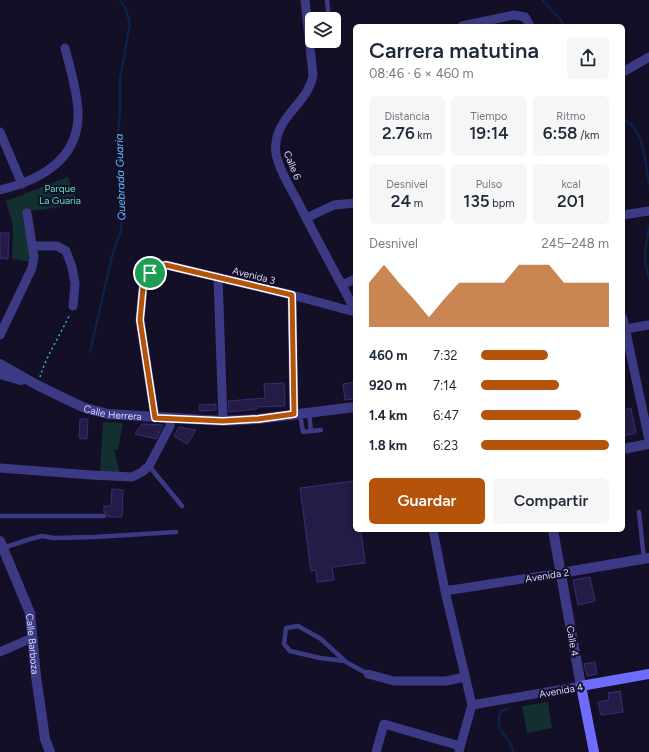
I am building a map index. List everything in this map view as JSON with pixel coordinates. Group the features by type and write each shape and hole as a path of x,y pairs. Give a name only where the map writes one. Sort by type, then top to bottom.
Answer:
{"main road":[{"name":"Avenida 4","path":"581,686 649,674"},
{"name":"Calle 4","path":"581,686 594,752"}],"street":[{"name":"Calle 6","path":"305,0 313,75 307,92 279,130 276,150 280,167 353,307"},
{"path":"471,24 514,14 524,17 529,24"},
{"path":"0,190 22,184 44,173 64,157 76,135 78,111 65,48"},
{"path":"625,71 649,56"},
{"path":"0,132 22,184"},
{"path":"306,218 334,205 353,203"},
{"path":"625,215 647,211"},
{"path":"0,335 32,268 34,257 33,246 27,213"},
{"path":"33,246 58,246 66,251 72,267 75,284 73,306"},
{"name":"Avenida 3","path":"155,418 140,320 143,288 150,273 156,267 166,265 353,310"},
{"path":"218,277 223,421"},
{"path":"342,285 353,280"},
{"path":"292,295 301,413"},
{"path":"649,325 625,329 649,440"},
{"name":"Calle Herrera","path":"0,364 37,385 74,403 108,414 223,421 258,419 353,407"},
{"path":"0,374 37,385"},
{"path":"0,468 127,477 137,475 149,466 170,426 171,418"},
{"path":"625,449 649,444"},
{"path":"376,752 384,724 459,749 472,705 445,591 433,532"},
{"name":"Calle 4","path":"553,532 581,686"},
{"name":"Calle Barboza","path":"2,544 30,613 36,676 45,739 50,752"},
{"name":"Avenida 2","path":"445,591 561,574 646,559"},
{"path":"0,652 32,638"},
{"path":"368,674 394,681 446,681 465,677"},
{"name":"Avenida 4","path":"472,705 581,686"}],"lane":[{"path":"327,0 328,12"},
{"path":"301,413 311,431"},
{"path":"301,413 303,432 321,430"},
{"path":"149,466 182,506"},
{"path":"639,512 646,559"},
{"path":"0,516 104,516"},
{"path":"2,544 42,536 54,538 95,537 176,532"},
{"path":"345,661 320,658 290,651 284,644 286,628 298,626 321,639 345,661 368,674"}],"path":[{"path":"37,385 42,368 62,333 73,306"}],"green space":[{"name":"Parque La Guaria","path":"68,177 78,202 54,208 23,212 32,262 12,259 13,226 6,201"},
{"path":"103,422 123,423 118,450 114,450 120,473 100,472"},
{"path":"548,702 552,728 527,733 522,706"}],"building":[{"path":"0,233 9,233 8,259 0,258"},
{"path":"353,382 353,399 345,400 343,384"},
{"path":"284,383 285,406 257,407 257,409 229,412 228,401 265,398 264,384"},
{"path":"216,404 216,410 200,411 199,405"},
{"path":"631,408 636,433 625,436 625,410"},
{"path":"80,419 88,419 87,439 79,438"},
{"path":"142,424 163,425 156,439 135,434"},
{"path":"179,427 196,430 187,444 174,436"},
{"path":"353,481 353,532 361,532 365,563 332,567 334,580 317,582 316,570 311,571 300,488"},
{"path":"112,489 123,490 122,517 108,517 104,512 104,506 111,506"},
{"path":"590,577 595,601 578,605 573,580"},
{"path":"595,662 597,674 587,676 584,664"},
{"path":"620,691 623,712 601,715 598,702 609,700 608,693"}],"waterway":[{"name":"Quebrada Guaria","path":"90,352 112,256 121,231 123,207 122,170 117,141 120,113 120,79 130,24 126,9 120,0"},
{"path":"542,0 563,24"},
{"path":"625,120 636,130 640,138 645,157 649,184"},
{"path":"649,227 645,258 649,278"},
{"path":"508,709 501,711 499,725 500,729 512,746 513,752"}],"route":[{"path":"166,265 292,295 294,414 258,419 223,421 155,418 140,320 143,288 150,273 156,267 166,265"}]}
